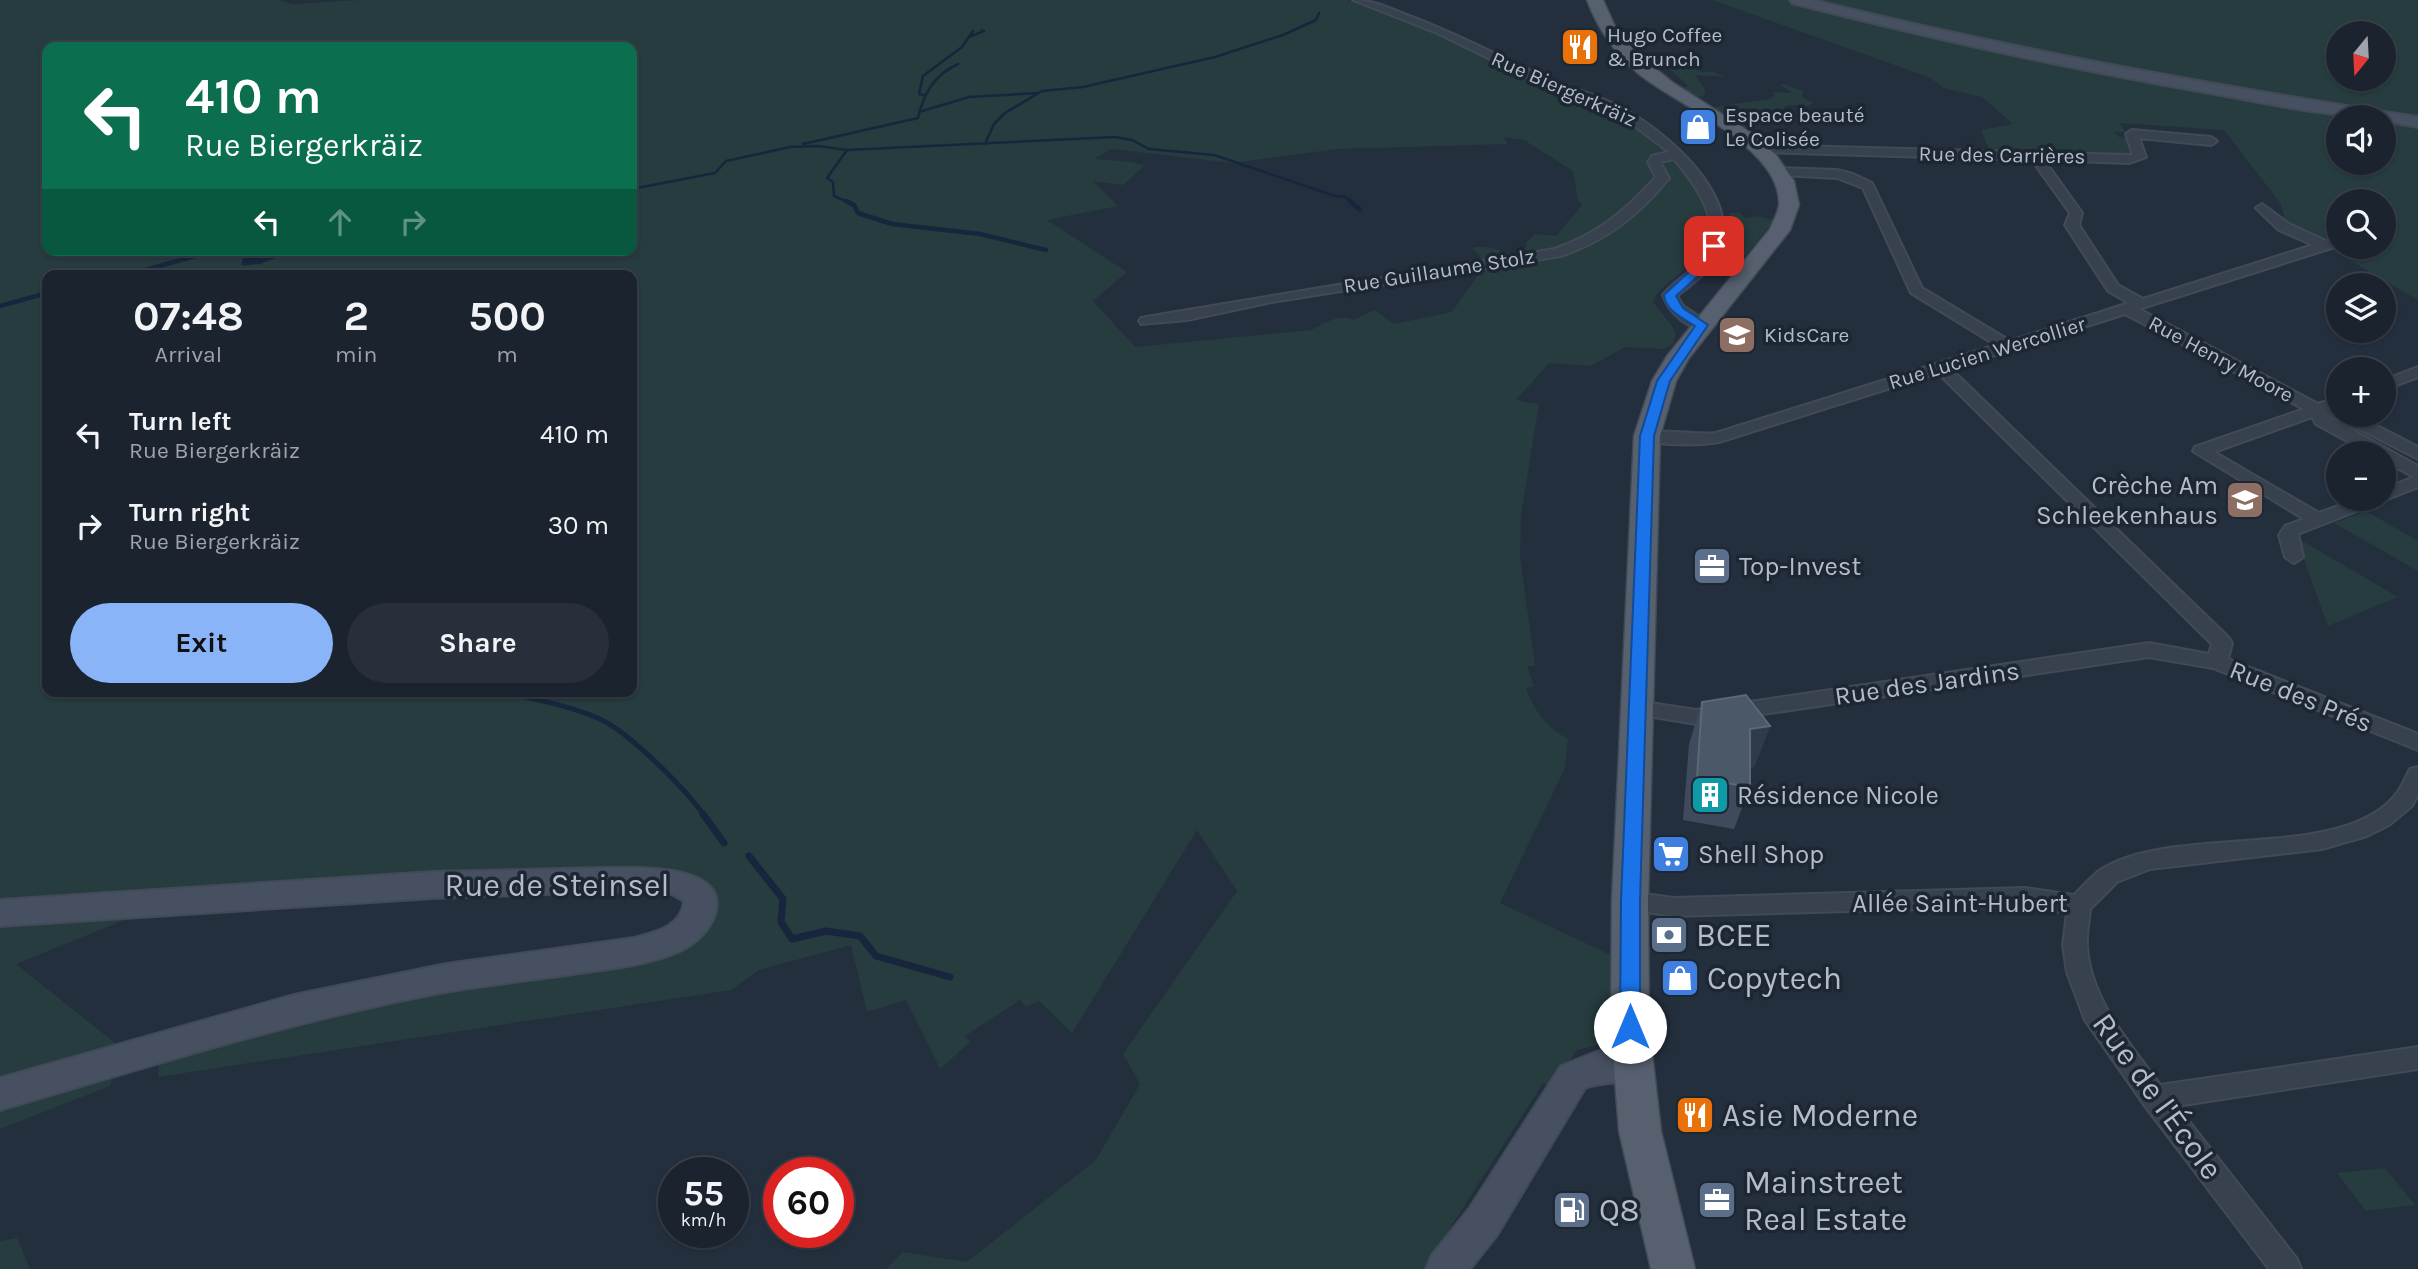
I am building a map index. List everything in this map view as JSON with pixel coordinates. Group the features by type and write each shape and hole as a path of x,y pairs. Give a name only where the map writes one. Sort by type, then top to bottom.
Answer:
{"main road":[{"path":"1595,0 1606,29 1629,56 1667,87 1759,148 1781,171 1791,204 1787,220 1702,325 1664,381 1647,436 1630,901 1630,1027 1640,1131 1673,1269"},
{"path":"1797,0 1935,34 2080,64 2418,122"}],"street":[{"name":"Rue Biergerkräiz","path":"1359,0 1441,31 1529,74 1628,116 1645,126 1678,155 1701,184 1715,210 1714,246 1706,263 1670,295 1670,301 1679,311 1702,325"},
{"name":"Rue des Carrières","path":"1759,148 2136,159 2141,152 2132,134 2211,141"},
{"name":"Rue Guillaume Stolz","path":"1146,321 1556,253 1586,244 1633,212 1663,178 1654,162 1657,159 1678,155"},
{"name":"Rue Henry Moore","path":"2036,157 2076,213 2072,225 2113,288 2134,307 2316,409 2326,411"},
{"path":"1781,171 1859,179 1868,186 1916,290 1924,298 2008,346"},
{"name":"Rue Lucien Wercollier","path":"2262,208 2284,227 2326,242"},
{"name":"Rue Lucien Wercollier","path":"1647,436 1702,440 1719,438 2326,246"},
{"name":"Rue des Prés","path":"1941,368 2222,643 2217,662 2418,742"},
{"path":"2396,380 2418,372"},
{"path":"2318,520 2201,451 2326,405"},
{"name":"Rue Henry Moore","path":"2316,409 2322,421 2358,441"},
{"path":"2367,427 2418,454"},
{"name":"Rue Henry Moore","path":"2396,461 2418,472"},
{"path":"2396,490 2418,481"},
{"path":"2294,556 2288,535 2291,530 2342,511"},
{"name":"Rue des Jardins","path":"1637,708 1696,718 2148,650 2217,662"},
{"name":"Allée Saint-Hubert","path":"1630,901 1672,907 2025,897 2079,905 2109,876 2147,860 2322,840 2359,830 2381,820 2404,800 2418,775"},
{"name":"Rue de Steinsel","path":"0,913 420,886 600,880 672,882 691,888 700,898 699,913 689,930 667,942 634,952 446,978 294,1010 0,1094"},
{"name":"Rue de l'École","path":"2079,905 2075,945 2079,972 2094,1012 2154,1098 2287,1269"},
{"path":"2154,1098 2418,1058"},
{"path":"1446,1269 1483,1222 1573,1077 1599,1067 1633,1068"}],"green space":[{"path":"0,0 279,0 293,4 360,0 1348,0 1414,24 1555,90 1551,92 1582,101 1626,121 1667,148 1664,156 1675,159 1702,201 1708,229 1705,242 1697,256 1662,288 1653,302 1674,329 1676,334 1673,344 1664,349 1625,347 1591,366 1549,363 1516,400 1539,404 1521,515 1520,556 1535,666 1527,666 1534,687 1526,688 1542,718 1568,739 1565,768 1500,903 1615,957 1613,1037 1577,1050 1552,1087 1543,1083 1424,1269 886,1269 903,1252 967,1262 1096,1160 1140,1084 1123,1054 1237,891 1197,830 1072,1033 1039,1001 1026,1007 1020,1000 965,1036 970,1042 940,1069 906,1000 867,1012 851,945 759,970 731,990 158,1077 159,1057 700,928 675,874 0,899","holes":["1504,137 1524,140 1573,171 1578,201 1583,204 1556,236 1535,234 1527,242 1523,255 1485,247 1472,248 1486,264 1452,312 1394,324 1374,310 1354,320 1338,318 1311,330 1135,347 1093,301 1127,272 1047,220 1118,206 1093,181 1123,185 1144,166 1132,162 1094,159 1111,149 1233,163 1337,149 1507,144"]},
{"path":"1712,0 2418,0 2418,300 2396,287 2396,273 2372,273 2347,259 2396,259 2396,189 2326,189 2326,247 2294,228 2284,217 2281,204 2224,130 2120,123 2125,132 2113,132 2119,137 2128,138 2136,156 1990,152 1981,130 2013,124 1982,97 1943,88 1931,78"},
{"path":"1674,55 1685,60 1665,62 1673,70 1696,68 1701,72 1714,72 1725,77 1695,75 1706,91 1702,97 1690,96 1681,88 1689,86 1662,63"},
{"path":"1780,85 1804,91 1801,96 1813,103 1809,106 1788,105 1781,110 1793,121 1785,124 1775,126 1753,123 1714,107 1769,99 1775,96 1773,92 1793,93"},
{"path":"1739,212 1745,218 1758,216 1774,220 1745,256 1727,252 1732,230 1729,213"},
{"path":"2366,511 2418,541 2418,571 2334,523"},
{"path":"2299,539 2398,597 2328,626 2299,546"},
{"path":"139,914 16,964 120,1047 110,1086 0,1129 0,925"},
{"path":"2385,1168 2415,1205 2366,1211 2337,1173"},
{"path":"17,1238 30,1269 0,1269 0,1241"}],"water":[{"path":"244,256 280,256 260,264 241,265"}],"building":[{"path":"1746,695 1770,726 1750,729 1750,787 1697,778 1702,702"}],"waterway":[{"path":"1039,93 1083,87 1215,57 1283,35 1316,20 1319,13"},
{"path":"969,37 984,31 982,30"},
{"path":"924,95 919,94 923,76 962,47 973,31"},
{"path":"920,112 936,79 958,64"},
{"path":"920,112 969,97 1039,93"},
{"path":"985,143 994,124 1005,113 1039,93"},
{"path":"803,144 918,118 920,112"},
{"path":"985,143 1115,137 1132,140 1149,149 1214,155 1338,197 1344,196 1352,203"},
{"path":"847,150 985,143"},
{"path":"789,147 818,146 847,150"},
{"path":"637,188 715,173 726,161 790,147"},
{"path":"847,150 827,178 833,182 834,196 850,203"},
{"path":"846,201 850,203"},
{"path":"1350,201 1360,210"},
{"path":"850,203 858,213 892,224 980,234 1046,250"},
{"path":"145,270 195,256"},
{"path":"0,306 42,294"},
{"path":"527,697 578,711 614,727 657,763 704,815"},
{"path":"703,814 724,843"},
{"path":"749,856 783,899 781,922 792,939 826,931 860,936 876,956 950,977"}],"place":[{"name":"Hugo Coffee & Brunch","path":"1580,47"},
{"name":"Espace beauté Le Colisée","path":"1698,127"},
{"name":"KidsCare","path":"1737,335"},
{"name":"Crèche Am Schleekenhaus","path":"2245,500"},
{"name":"Top-Invest","path":"1712,566"},
{"name":"Résidence Nicole","path":"1710,795"},
{"name":"Shell Shop","path":"1671,854"},
{"name":"BCEE","path":"1669,935"},
{"name":"Copytech","path":"1680,978"},
{"name":"Asie Moderne","path":"1695,1115"},
{"name":"Mainstreet Real Estate","path":"1717,1200"},
{"name":"Q8","path":"1572,1210"}],"route":[{"path":"1630,1027 1630,901 1647,436 1664,381 1702,325 1679,311 1670,301 1670,295 1706,263 1714,246"}]}
